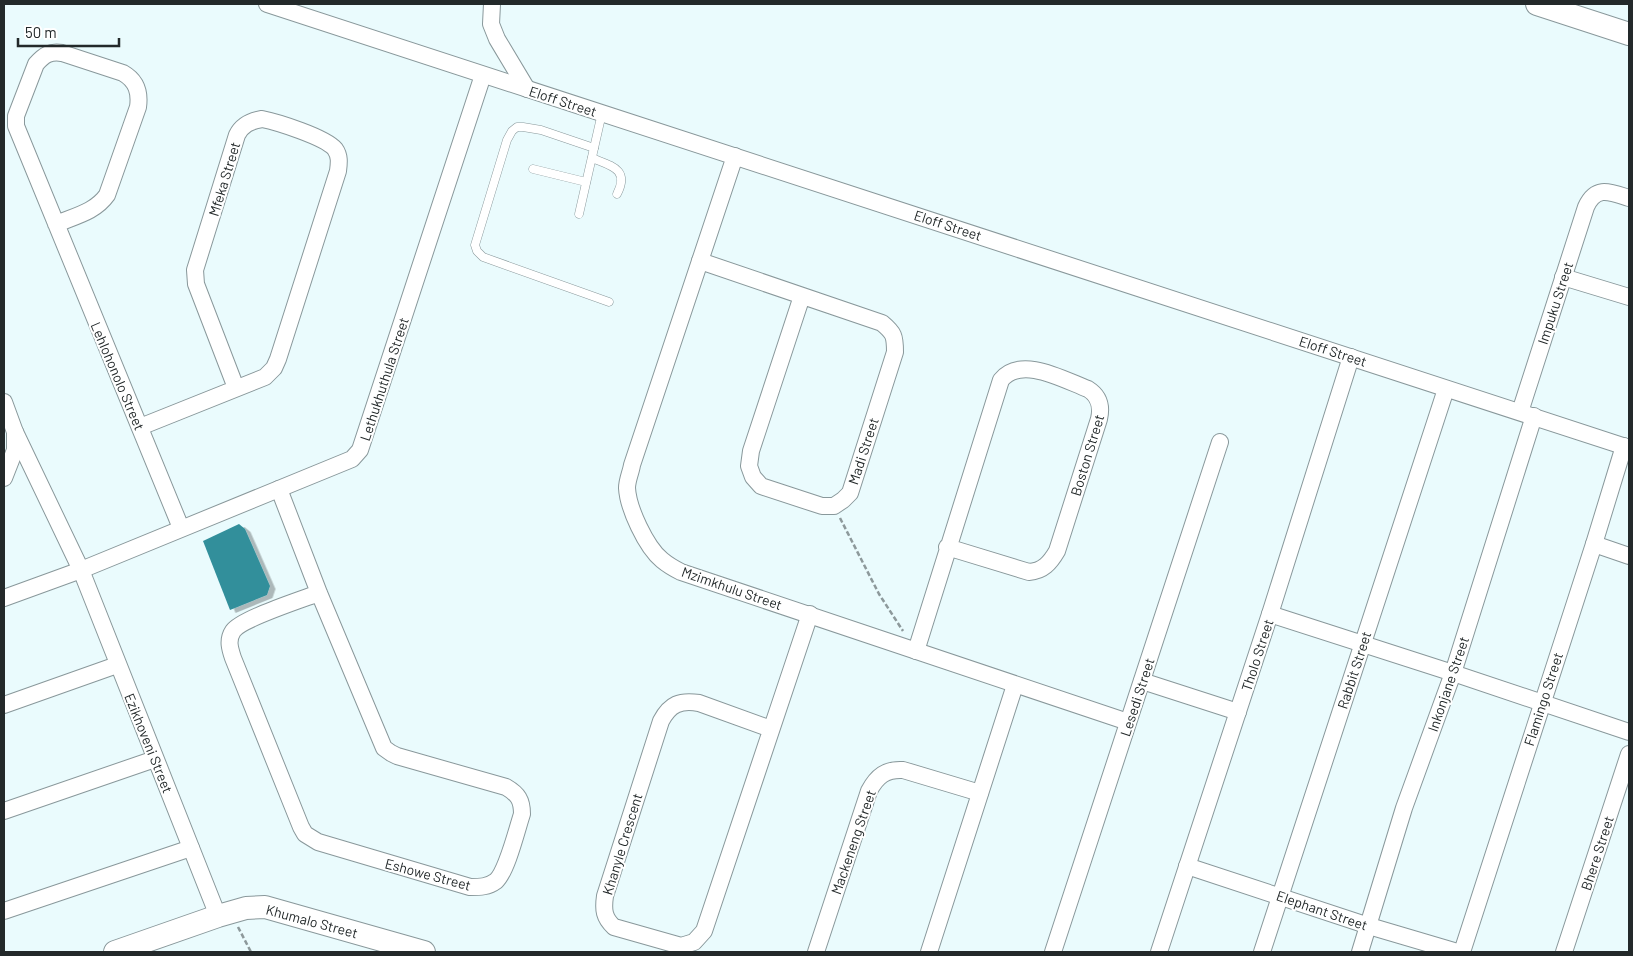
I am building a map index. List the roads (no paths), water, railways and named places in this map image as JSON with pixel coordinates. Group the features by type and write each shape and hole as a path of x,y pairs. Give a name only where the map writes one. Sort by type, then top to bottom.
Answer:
{"street":[{"name":"Eloff Street","path":"267,4 1626,447"},
{"path":"492,4 491,24 497,38 527,89"},
{"path":"1537,4 1629,34"},
{"name":"Lehlohonolo Street","path":"56,224 96,208 102,203 107,195 138,108 139,98 138,90 134,83 130,77 123,73 62,53 52,52 40,58 36,64 16,116 16,126 56,224 140,427 181,528"},
{"name":"Lethukhuthula Street","path":"4,598 81,570 352,459 360,450 483,75"},
{"name":"Mfeka Street","path":"140,427 265,377 274,368 338,171 339,156 329,143 262,119 255,120 244,126 237,135 195,270 196,284 236,388"},
{"name":"Mzimkhulu Street","path":"735,156 632,465 627,486 630,506 636,522 650,546 660,559 681,572 1128,722"},
{"name":"Impuku Street","path":"1527,414 1564,277 1586,207 1593,195 1599,192 1629,198"},
{"name":"Madi Street","path":"700,261 882,323 895,337 895,352 850,493 834,506 822,506 761,486 753,477 749,466 751,451 802,296"},
{"path":"1564,277 1629,297"},
{"name":"Tholo Street","path":"1160,952 1351,357"},
{"name":"Boston Street","path":"916,651 947,547 999,387 1006,375 1020,368 1030,369 1093,392 1100,405 1099,419 1057,551 1050,563 1035,572 1029,572 947,547"},
{"name":"Rabbit Street","path":"1262,952 1446,389"},
{"name":"Ezikhoveni Street","path":"4,402 15,432 81,570 191,848 225,914"},
{"name":"Inkonjane Street","path":"1360,952 1404,808 1453,673 1527,414"},
{"path":"4,478 15,450 15,432"},
{"name":"Lesedi Street","path":"1053,952 1220,442"},
{"name":"Flamingo Street","path":"1462,952 1626,447"},
{"name":"Eshowe Street","path":"279,489 384,748 397,756 506,788 519,797 522,804 522,814 504,871 495,882 480,887 470,887 318,842 305,834 233,658 229,642 233,630 245,622 320,593"},
{"path":"1594,544 1629,556"},
{"name":"Khanyle Crescent","path":"771,729 700,703 688,701 679,703 664,714 605,896 604,914 608,922 614,927 681,946 694,942 700,937 708,923 810,614"},
{"path":"1270,614 1629,732"},
{"path":"4,705 117,665"},
{"path":"1142,681 1238,712"},
{"path":"929,952 1015,685"},
{"name":"Bhere Street","path":"1564,952 1629,754"},
{"path":"4,811 155,758"},
{"name":"Mackeneng Street","path":"816,952 869,791 879,776 890,771 903,770 980,793"},
{"path":"4,911 191,848"},
{"name":"Elephant Street","path":"1187,866 1369,926 1457,952"},
{"name":"Khumalo Street","path":"115,952 225,914 246,908 265,907 424,952"}],"lane":[{"path":"579,214 602,113"},
{"path":"594,148 541,130 522,126 512,131 507,140 474,245 483,257 609,302"},
{"path":"592,158 613,166 618,170 621,177 621,186 617,194"},
{"path":"534,168 586,182"}]}
